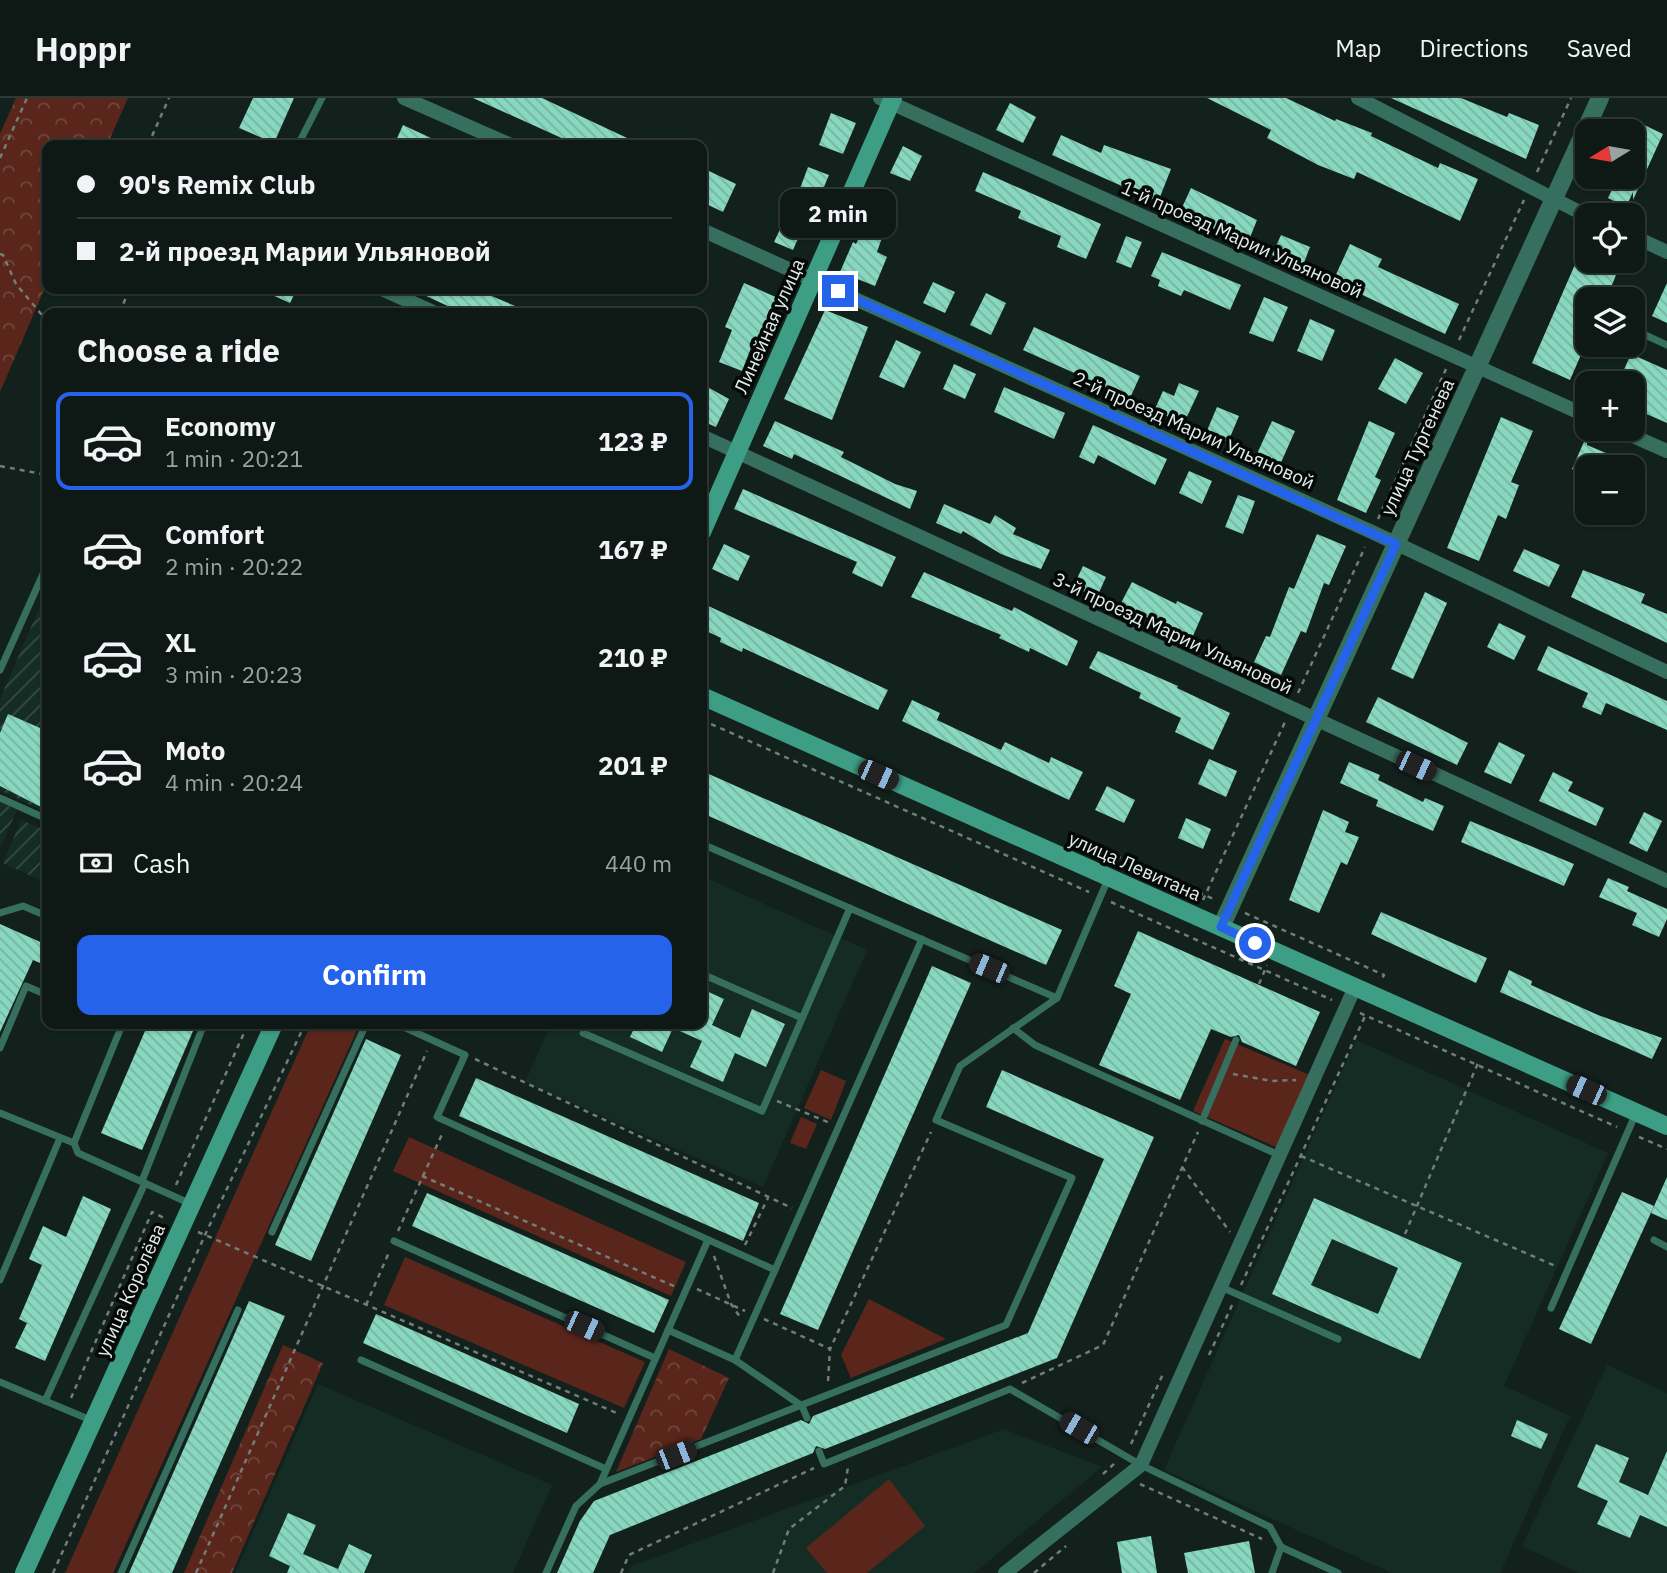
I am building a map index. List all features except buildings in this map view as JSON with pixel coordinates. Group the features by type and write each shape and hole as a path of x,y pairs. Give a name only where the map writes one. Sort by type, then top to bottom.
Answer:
{"main road":[{"name":"Линейная улица","path":"707,521 888,100"},
{"name":"улица Левитана","path":"707,698 1667,1126"},
{"name":"улица Королёва","path":"24,1573 272,1029"}],"street":[{"path":"404,98 500,140"},
{"path":"1358,98 1575,211"},
{"name":"улица Тургенева","path":"1221,927 1600,98"},
{"name":"1-й проезд Марии Ульяновой","path":"888,100 1575,411"},
{"name":"2-й проезд Марии Ульяновой","path":"707,232 1371,532 1667,672"},
{"path":"1645,242 1667,252"},
{"path":"393,294 424,308"},
{"name":"3-й проезд Марии Ульяновой","path":"707,438 1667,881"},
{"path":"1644,441 1667,451"},
{"path":"1005,1573 1140,1465 1355,987"}],"lane":[{"path":"301,140 322,98"},
{"path":"1645,335 1667,345"},
{"path":"0,670 42,576"},
{"path":"0,798 42,817"},
{"path":"707,846 1057,998"},
{"path":"546,1573 576,1506 600,1484 1006,1325 1072,1178 936,1120 960,1066 1057,998 1109,878"},
{"path":"0,913 23,906 42,914"},
{"path":"585,1029 583,1033 762,1111 850,908"},
{"path":"735,1360 922,939"},
{"path":"707,976 802,1018"},
{"path":"0,1048 26,986 42,993"},
{"path":"1013,1028 1035,1045 1279,1155"},
{"path":"120,1029 74,1143 78,1153 192,1204"},
{"path":"45,1401 144,1182 202,1029"},
{"path":"272,1232 364,1029"},
{"path":"409,1029 465,1055 437,1117 775,1270"},
{"path":"1202,1121 1236,1040"},
{"path":"1551,1308 1636,1112"},
{"path":"0,1113 74,1143"},
{"path":"0,1280 60,1138"},
{"path":"600,1484 708,1240"},
{"path":"1654,1240 1667,1247"},
{"path":"394,1241 656,1358"},
{"path":"1220,1287 1338,1339"},
{"path":"121,1573 238,1310"},
{"path":"668,1330 735,1360 802,1406 807,1418"},
{"path":"361,1360 606,1469"},
{"path":"0,1382 93,1421"},
{"path":"819,1451 824,1464 1010,1389 1140,1465 1270,1527 1282,1547 1338,1573"},
{"path":"1272,1573 1282,1547"}],"path":[{"path":"0,158 27,98"},
{"path":"150,140 169,98"},
{"path":"1196,916 1570,98"},
{"path":"0,254 3,254 16,284 42,315"},
{"path":"0,466 42,474"},
{"path":"707,722 1667,1149"},
{"path":"1116,856 1384,975 1208,1357"},
{"path":"1259,984 1270,956"},
{"path":"162,1217 246,1029"},
{"path":"53,1573 205,1235 302,1029"},
{"path":"196,1573 432,1039"},
{"path":"1405,1234 1486,1045"},
{"path":"465,1055 800,1212"},
{"path":"1222,1072 1272,1081 1313,1080"},
{"path":"768,1097 838,1126"},
{"path":"828,1396 830,1349 936,1120"},
{"path":"1010,1389 1103,1345 1202,1121"},
{"path":"366,1305 448,1122"},
{"path":"1301,1156 1567,1271"},
{"path":"1182,1167 1230,1233 1235,1221"},
{"path":"422,1176 686,1288 731,1304 830,1349"},
{"path":"740,1254 768,1198"},
{"path":"66,1410 152,1212 628,1419"},
{"path":"708,1240 731,1304 748,1329"},
{"path":"1095,1480 1125,1455 1166,1368"},
{"path":"773,1573 789,1529 845,1486 850,1454"},
{"path":"621,1573 629,1555 824,1464"},
{"path":"1155,1471 1140,1484 1282,1547"}],"shaded area":[{"path":"42,602 42,780 0,760 0,699"},
{"path":"0,764 42,783 42,811 0,790"},
{"path":"0,802 17,810 0,848"},
{"path":"21,820 42,829 42,881 3,863"},
{"path":"707,878 867,950 763,1187 525,1082 549,1029 707,1029"},
{"path":"1356,1040 1608,1153 1504,1386 1570,1416 1500,1573 1392,1573 1164,1470"},
{"path":"1607,1365 1667,1393 1667,1573 1579,1573 1522,1546"},
{"path":"318,1384 552,1485 513,1573 235,1573"},
{"path":"1004,1429 1102,1467 974,1573 628,1573 631,1566"}],"green space":[{"path":"16,98 128,98 109,140 42,140 42,294 0,392 0,134"},
{"path":"309,1029 358,1029 113,1573 65,1573"},
{"path":"1225,1039 1317,1078 1285,1151 1193,1111"},
{"path":"821,1070 846,1081 831,1120 804,1108"},
{"path":"801,1117 817,1124 806,1149 790,1143"},
{"path":"409,1137 686,1262 671,1296 393,1171"},
{"path":"405,1257 645,1362 624,1408 384,1305"},
{"path":"869,1299 946,1339 851,1378 841,1355"},
{"path":"283,1345 323,1363 232,1573 184,1573"},
{"path":"669,1349 729,1378 701,1439 616,1472"},
{"path":"889,1479 925,1526 867,1573 827,1573 806,1548"}],"route":[{"path":"838,291 1396,544 1221,927 1255,943"}]}
